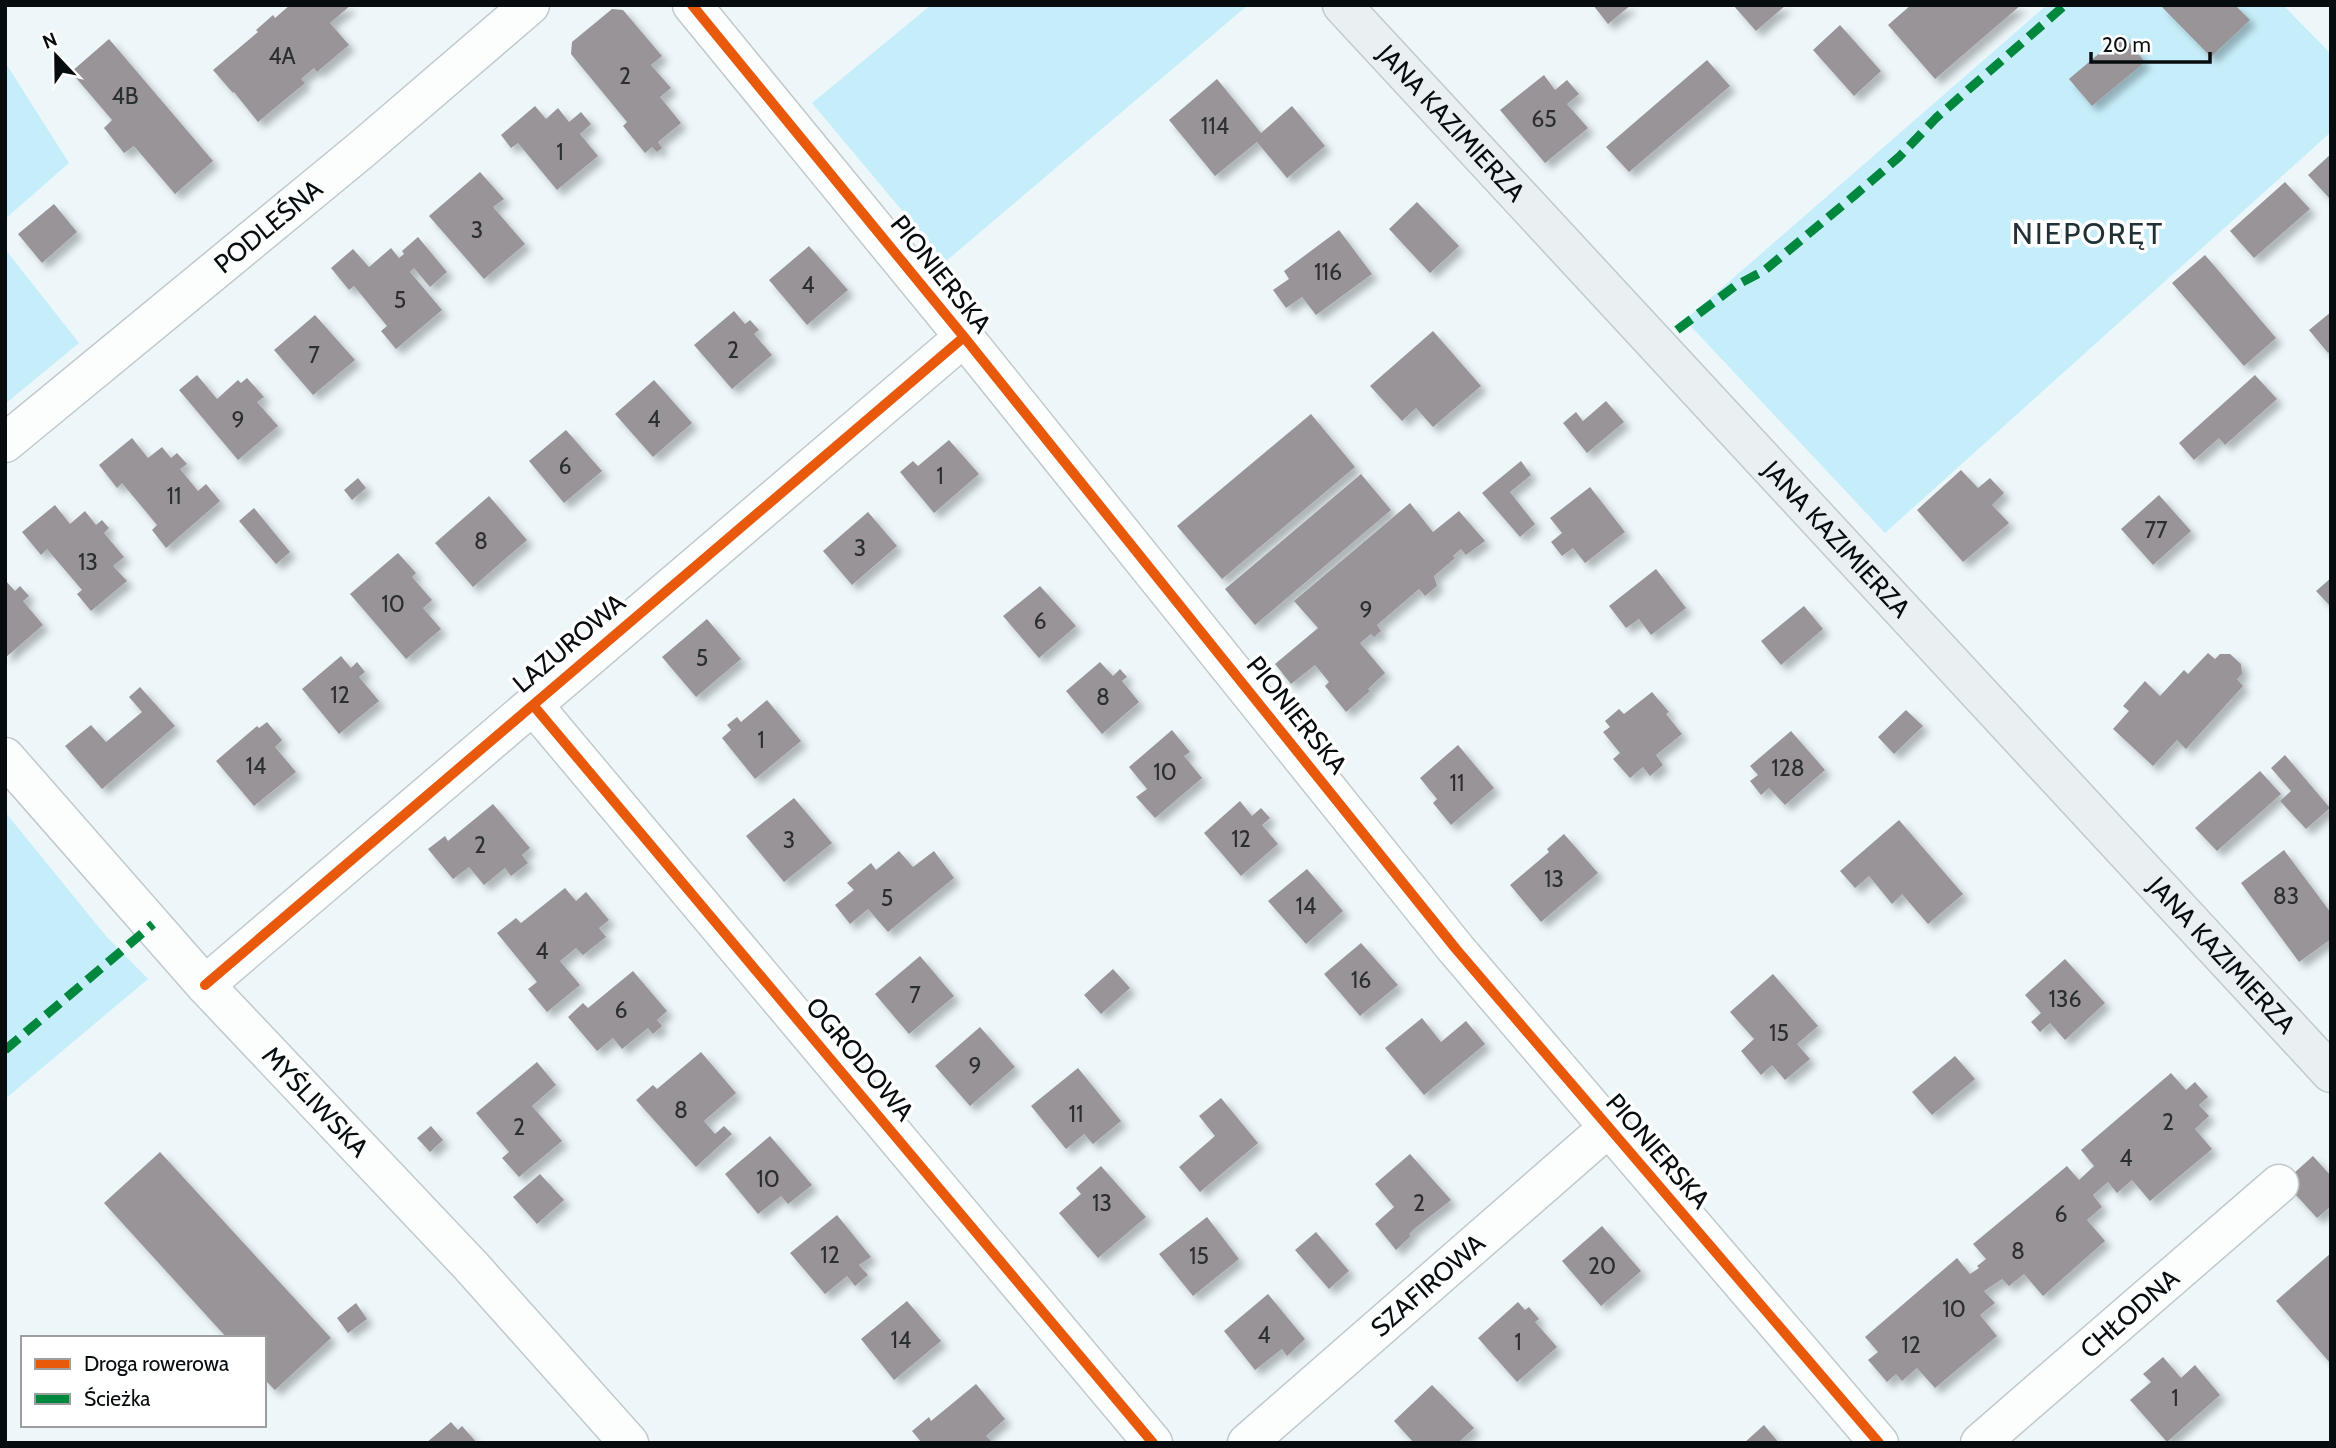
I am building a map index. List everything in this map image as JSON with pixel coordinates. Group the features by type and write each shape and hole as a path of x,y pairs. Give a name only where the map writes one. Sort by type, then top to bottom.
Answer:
{"main road":[{"name":"JANA KAZIMIERZA","path":"1342,5 2331,1073"}],"street":[{"name":"PODLEŚNA","path":"5,443 361,150 530,5"},
{"name":"PIONIERSKA","path":"692,5 964,337 1447,939 1879,1443"},
{"name":"LAZUROWA","path":"205,985 964,337"},
{"name":"OGRODOWA","path":"533,705 1153,1443"},
{"name":"MYŚLIWSKA","path":"5,757 205,985 471,1266 629,1443"},
{"name":"SZAFIROWA","path":"1247,1443 1609,1128"},
{"name":"CHŁODNA","path":"1980,1443 2279,1184"}],"shaded area":[{"path":"931,5 1248,5 945,262 812,103"},
{"path":"2047,5 2283,5 2331,54 2331,132 1885,533 1685,320"},
{"path":"5,62 69,163 5,219"},
{"path":"5,249 79,343 5,404"},
{"path":"5,812 106,936 148,979 5,1099"}],"building":[{"path":"290,5 351,5 330,23 349,45 317,72 314,68 301,79 305,83 258,122 213,70 258,32 256,30 273,15 275,18"},
{"path":"1593,5 1631,5 1608,24"},
{"path":"1733,5 1786,5 1756,31"},
{"path":"1911,5 2021,5 1935,79 1888,25"},
{"path":"2163,5 2235,5 2250,20 2211,57"},
{"path":"612,9 623,10 662,56 651,65 671,88 660,97 681,123 658,142 662,148 657,152 652,147 645,153 623,126 627,122 571,54 572,42"},
{"path":"1840,25 1881,71 1854,96 1813,50"},
{"path":"2122,34 2145,62 2092,106 2069,79"},
{"path":"109,39 213,161 175,194 134,146 124,153 104,128 112,120 71,72"},
{"path":"1707,60 1730,86 1629,172 1606,147"},
{"path":"1544,75 1555,90 1567,80 1579,94 1567,104 1588,128 1545,163 1500,110"},
{"path":"1217,79 1261,133 1292,106 1325,146 1287,178 1257,142 1215,176 1169,120"},
{"path":"535,106 546,119 558,108 569,122 581,112 591,124 580,134 598,156 557,190 518,143 511,148 501,135"},
{"path":"2331,154 2331,200 2308,175"},
{"path":"480,172 504,199 493,207 525,244 484,279 429,216"},
{"path":"2285,182 2310,209 2254,258 2230,231"},
{"path":"1417,202 1459,246 1430,273 1389,229"},
{"path":"54,204 77,232 42,263 18,234"},
{"path":"1339,230 1372,274 1316,315 1302,297 1286,308 1273,290 1289,279 1284,271"},
{"path":"418,237 447,272 430,287 414,268 410,272 442,310 396,349 381,331 387,326 354,286 349,290 331,268 353,249 369,267 391,248 399,258 404,254 402,251"},
{"path":"809,246 848,290 807,325 769,280"},
{"path":"2205,255 2276,338 2244,366 2172,283"},
{"path":"734,311 745,324 750,320 759,330 754,334 772,355 732,389 694,345"},
{"path":"2331,312 2331,350 2328,353 2309,330"},
{"path":"315,315 355,360 313,395 274,350"},
{"path":"1433,331 1481,386 1433,427 1416,408 1402,421 1370,386"},
{"path":"197,375 217,399 238,380 241,383 247,378 264,397 257,402 278,426 238,460 179,390"},
{"path":"2255,375 2277,399 2225,445 2219,438 2194,460 2179,443"},
{"path":"654,380 692,423 653,457 615,414"},
{"path":"1606,401 1624,422 1587,453 1563,423 1576,412 1583,421"},
{"path":"1311,414 1355,467 1222,579 1177,526"},
{"path":"566,430 602,471 564,503 529,461"},
{"path":"132,438 148,458 162,447 171,458 177,453 187,464 180,469 198,491 206,484 220,501 166,548 152,530 157,525 122,483 117,488 99,465"},
{"path":"949,440 979,474 934,513 900,472 913,461 918,466"},
{"path":"1521,461 1531,475 1510,492 1535,524 1520,537 1482,493"},
{"path":"1961,470 1978,488 1990,478 2004,493 1992,505 2009,523 1963,562 1917,510"},
{"path":"1361,474 1391,510 1255,625 1225,589"},
{"path":"358,478 366,488 352,500 344,490"},
{"path":"1590,487 1625,532 1585,563 1573,548 1562,556 1551,542 1562,533 1550,518"},
{"path":"2159,495 2191,531 2153,565 2121,529"},
{"path":"489,496 527,540 473,587 435,543"},
{"path":"1410,503 1433,532 1459,511 1485,541 1466,555 1461,549 1453,556 1455,558 1434,576 1437,586 1425,596 1419,589 1377,625 1381,631 1374,637 1371,634 1360,643 1385,673 1368,689 1370,691 1346,712 1325,686 1329,682 1315,665 1291,684 1275,664 1318,628 1294,601"},
{"path":"55,505 70,524 85,511 96,525 102,520 109,528 104,533 124,557 113,566 127,581 91,611 77,594 82,590 47,549 41,555 22,532"},
{"path":"254,508 290,552 276,564 239,521"},
{"path":"868,512 897,546 852,585 823,551"},
{"path":"398,553 416,573 412,577 432,600 423,608 441,629 406,659 350,594"},
{"path":"1656,569 1686,608 1651,635 1639,619 1626,628 1609,606"},
{"path":"2331,578 2331,607 2316,591"},
{"path":"5,580 15,591 20,586 29,596 23,601 43,625 5,658"},
{"path":"1040,586 1076,626 1039,658 1003,616"},
{"path":"1804,606 1823,629 1781,665 1761,641"},
{"path":"707,619 741,659 696,697 662,657"},
{"path":"2208,653 2215,659 2220,654 2230,654 2241,664 2242,674 2237,679 2243,686 2186,749 2177,740 2153,766 2113,729 2129,711 2123,706 2145,681 2160,696 2184,670 2188,674"},
{"path":"341,656 351,668 357,662 365,672 359,677 379,701 339,734 302,689"},
{"path":"1100,662 1113,676 1120,669 1127,677 1122,681 1139,702 1102,734 1066,691"},
{"path":"140,687 175,726 102,789 65,746 91,725 106,742 142,712 129,697"},
{"path":"1652,692 1669,712 1666,714 1682,734 1656,755 1663,765 1650,776 1643,767 1630,778 1613,759 1620,753 1603,732 1610,727 1605,721 1619,709 1624,714"},
{"path":"767,700 801,741 755,779 722,738 731,730 727,725 737,717 741,722"},
{"path":"1906,710 1923,726 1894,754 1878,737"},
{"path":"267,722 282,740 275,747 296,772 254,806 216,761 257,726 259,728"},
{"path":"1172,730 1190,752 1184,756 1202,778 1155,818 1136,797 1147,789 1129,767"},
{"path":"1791,731 1825,770 1785,805 1769,788 1761,795 1750,781 1758,775 1750,766"},
{"path":"1458,745 1494,788 1451,825 1433,803 1437,799 1420,778"},
{"path":"2285,755 2330,808 2306,829 2280,801 2291,791 2271,768"},
{"path":"2260,771 2281,794 2217,851 2195,828"},
{"path":"794,798 832,843 784,882 746,836"},
{"path":"1240,801 1252,816 1261,808 1270,818 1262,825 1278,844 1241,876 1204,833"},
{"path":"493,804 530,848 522,855 528,863 511,876 505,868 484,885 469,867 453,879 428,849 445,836 448,841"},
{"path":"1899,820 1963,894 1928,924 1902,894 1892,904 1869,876 1855,888 1840,871"},
{"path":"1564,834 1598,873 1541,922 1510,885 1549,852 1547,849"},
{"path":"2284,850 2331,913 2331,939 2299,962 2241,883"},
{"path":"899,851 913,867 934,851 954,878 888,932 868,909 850,924 835,905 854,890 847,883 871,863 876,870"},
{"path":"1307,869 1343,911 1306,944 1268,901"},
{"path":"565,888 576,901 586,892 609,920 599,928 606,937 583,955 576,948 560,961 580,985 547,1012 528,989 537,982 497,933 516,918 521,923"},
{"path":"1361,943 1398,985 1360,1016 1324,974"},
{"path":"920,956 954,996 909,1034 875,994"},
{"path":"2065,959 2105,1003 2065,1040 2050,1023 2040,1032 2031,1022 2041,1013 2025,995"},
{"path":"1113,969 1130,988 1101,1014 1084,995"},
{"path":"633,971 667,1011 657,1020 662,1026 653,1034 648,1028 622,1049 613,1038 597,1051 568,1017 583,1003 588,1008"},
{"path":"1773,974 1818,1026 1797,1044 1810,1059 1785,1080 1772,1065 1761,1075 1741,1051 1754,1039 1730,1012"},
{"path":"1422,1018 1441,1042 1466,1021 1485,1044 1424,1095 1385,1048"},
{"path":"980,1027 1015,1067 970,1106 935,1066"},
{"path":"701,1052 736,1093 704,1121 715,1134 724,1126 732,1134 696,1167 636,1100 653,1085 657,1089"},
{"path":"1955,1056 1975,1079 1932,1115 1912,1092"},
{"path":"537,1062 556,1085 532,1106 562,1141 519,1177 502,1158 509,1152 476,1113"},
{"path":"1078,1068 1121,1121 1093,1144 1084,1134 1066,1149 1031,1106"},
{"path":"2171,1073 2186,1090 2195,1082 2208,1097 2199,1105 2209,1116 2195,1129 2212,1149 2150,1201 2132,1180 2117,1193 2108,1182 2093,1195 2102,1207 2087,1220 2105,1241 2043,1296 2024,1274 2009,1286 2002,1279 1984,1291 1995,1303 1980,1315 1997,1336 1935,1388 1917,1368 1902,1381 1896,1374 1887,1382 1868,1360 1878,1352 1865,1337 1957,1258 1970,1274 1979,1268 1977,1266 1986,1259 1973,1244 2067,1166 2079,1180 2094,1166 2081,1150"},
{"path":"1221,1098 1258,1143 1200,1192 1179,1167 1215,1136 1199,1116"},
{"path":"431,1126 443,1140 430,1152 417,1138"},
{"path":"770,1136 812,1185 788,1204 781,1196 758,1214 725,1174"},
{"path":"160,1152 331,1338 275,1390 266,1381 266,1336 225,1336 104,1203"},
{"path":"1410,1154 1451,1200 1414,1229 1409,1234 1411,1236 1396,1250 1375,1224 1394,1207 1375,1184"},
{"path":"2313,1156 2331,1176 2331,1206 2317,1218 2284,1182"},
{"path":"1101,1166 1146,1217 1098,1258 1059,1213 1081,1194 1076,1188"},
{"path":"540,1174 564,1200 537,1224 513,1197"},
{"path":"837,1215 871,1257 859,1265 868,1275 855,1286 847,1276 825,1294 790,1253"},
{"path":"1207,1217 1239,1259 1193,1296 1159,1254"},
{"path":"1602,1226 1641,1271 1601,1306 1562,1261"},
{"path":"1316,1232 1349,1271 1329,1289 1295,1250"},
{"path":"2331,1253 2331,1364 2276,1301"},
{"path":"1268,1294 1305,1339 1287,1356 1282,1349 1255,1370 1224,1331"},
{"path":"907,1301 941,1341 894,1380 861,1339"},
{"path":"1518,1302 1525,1310 1529,1307 1539,1319 1535,1322 1557,1347 1517,1382 1478,1338"},
{"path":"356,1303 367,1319 348,1333 337,1318"},
{"path":"2163,1357 2181,1378 2195,1365 2220,1395 2167,1442 2130,1400 2151,1382 2143,1374"},
{"path":"976,1384 1005,1419 986,1436 991,1441 922,1443 912,1431 929,1417 931,1421"},
{"path":"1432,1385 1474,1428 1458,1443 1414,1443 1394,1421"},
{"path":"451,1422 458,1430 462,1426 477,1443 426,1443"},
{"path":"1764,1425 1779,1443 1744,1443"}],"marked path":[{"path":"1677,330 1735,286 1765,270 1855,195 1899,157 1936,118 2065,5"},
{"path":"5,1050 153,924"}],"cycle path":[{"path":"692,5 964,337 1456,949 1879,1443"},
{"path":"205,985 964,337"},
{"path":"533,705 1153,1443"}],"district":[{"name":"NIEPORĘT","path":"2088,234"}]}
